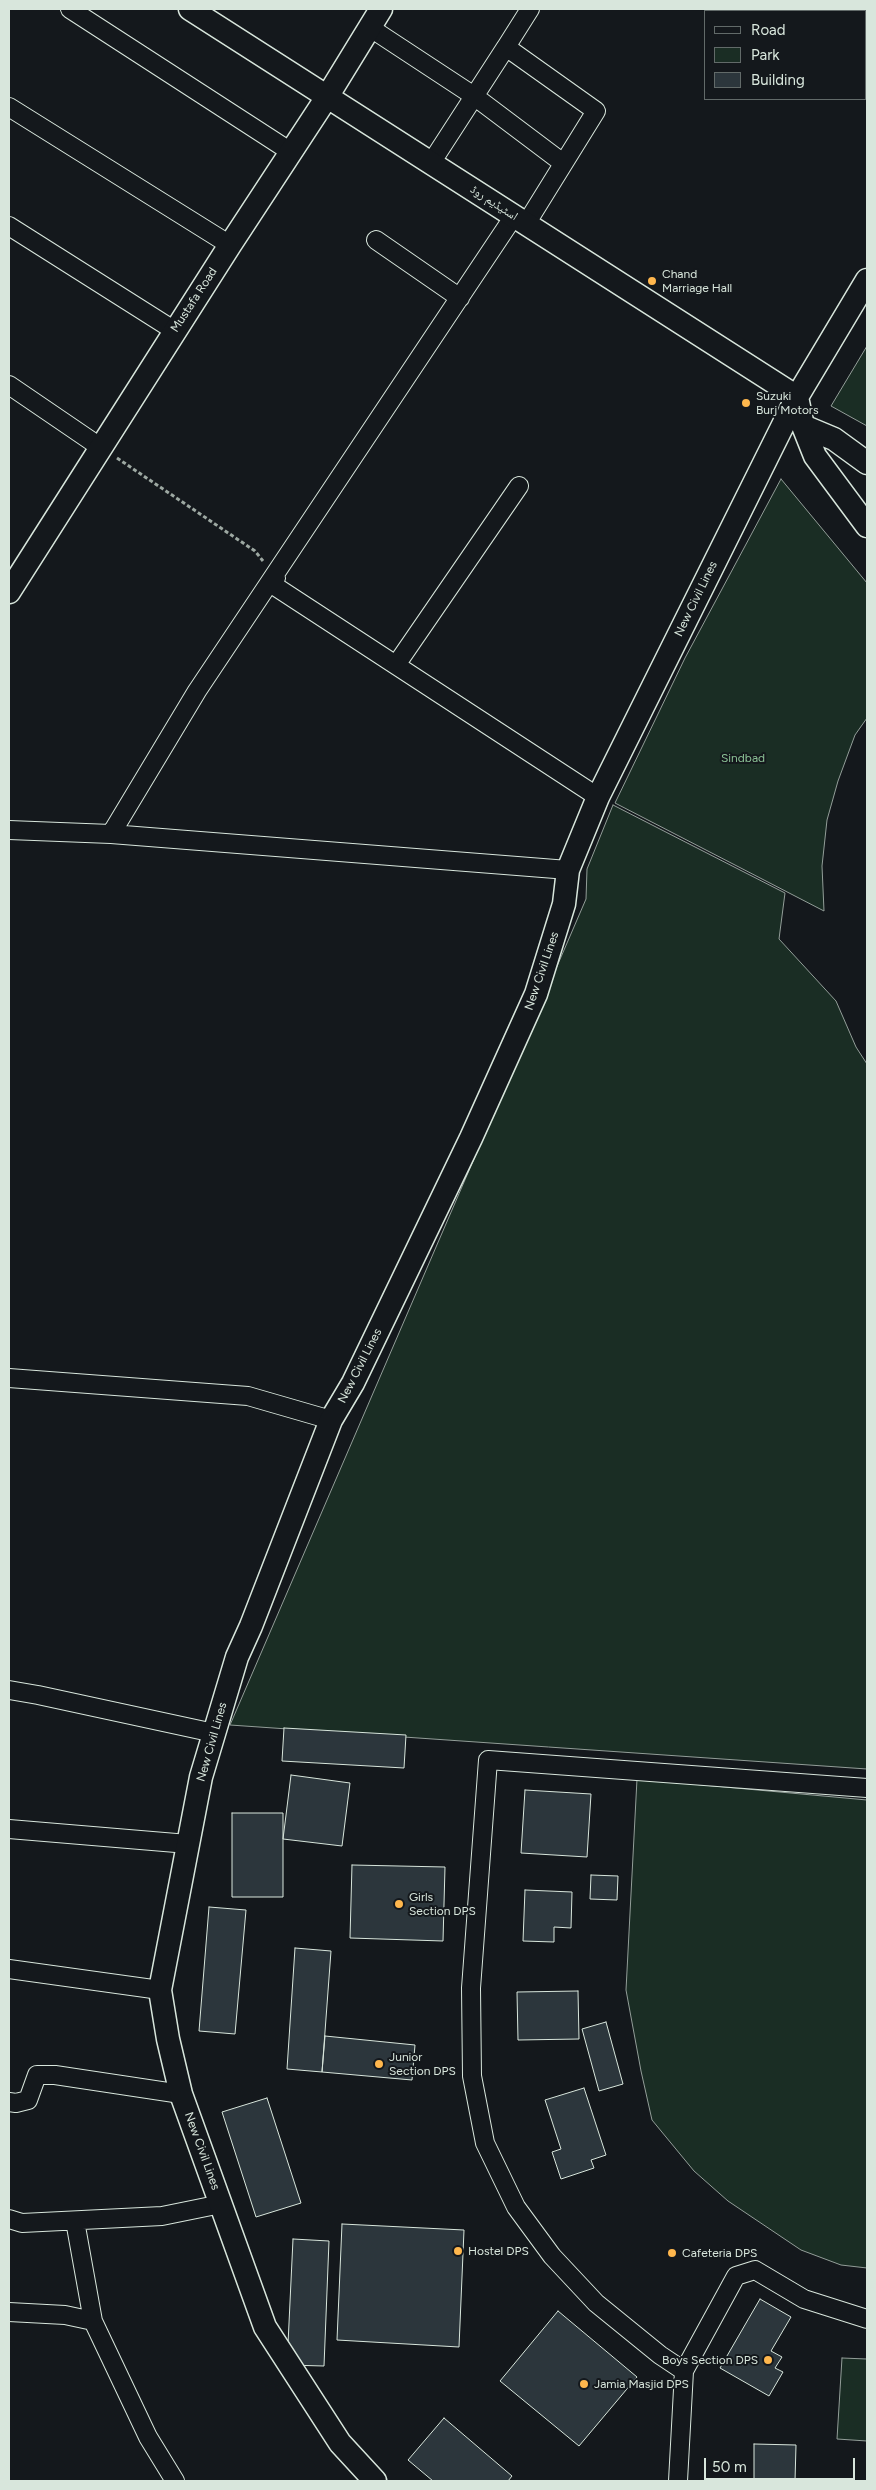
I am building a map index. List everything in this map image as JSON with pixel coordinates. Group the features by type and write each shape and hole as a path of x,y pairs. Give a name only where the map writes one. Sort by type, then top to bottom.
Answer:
{"street":[{"path":"70,9 291,152"},
{"name":"اسٹیڈیم روڈ","path":"190,9 797,397"},
{"path":"431,163 530,9"},
{"path":"375,18 563,163"},
{"name":"Mustafa Road","path":"9,592 100,447 327,97 375,18"},
{"path":"111,834 197,692 460,298 563,163 596,111 506,47"},
{"path":"9,108 230,245"},
{"path":"9,226 175,331"},
{"path":"376,240 460,298"},
{"name":"New Civil Lines","path":"374,2481 340,2443 265,2327 181,2094 168,2039 160,1990 201,1777 237,1657 252,1626 331,1420 353,1383 471,1138 536,994 564,904 568,870 598,797 797,397 867,280"},
{"path":"9,385 100,447"},
{"path":"797,397 803,426 815,456 867,526"},
{"path":"803,426 834,440 867,463"},
{"path":"396,665 519,486"},
{"path":"273,580 396,665 598,797"},
{"path":"9,830 111,834 568,870"},
{"path":"9,1378 248,1396 331,1420"},
{"path":"9,1690 214,1733"},
{"path":"684,2371 660,2355 596,2303 552,2256 516,2207 485,2143 472,2076 471,1988 488,1760 867,1788"},
{"path":"9,1829 188,1844"},
{"path":"9,1969 160,1990"},
{"path":"9,2102 16,2103 28,2100 37,2075 55,2075 181,2094"},
{"path":"9,2220 22,2223 162,2216 222,2204"},
{"path":"75,2221 93,2321 148,2437 175,2481"},
{"path":"678,2481 684,2371 736,2276 755,2270 804,2299 867,2319"},
{"path":"9,2312 65,2315 93,2321"}],"path":[{"path":"100,447 255,550 273,580"}],"green space":[{"path":"867,346 867,426 831,406"},
{"name":"Sindbad","path":"781,479 867,583 867,718 855,735 838,781 827,820 822,866 824,911 615,803 685,658"},
{"path":"613,805 785,893 779,939 836,1001 856,1047 867,1064 867,1769 230,1725 586,899 587,869"},
{"path":"637,1779 867,1800 867,2268 841,2265 801,2250 728,2201 694,2171 652,2120 626,1990"},
{"path":"842,2358 867,2359 867,2441 837,2439"}],"building":[{"path":"284,1728 406,1735 404,1768 282,1761"},
{"path":"291,1775 350,1783 342,1846 283,1839"},
{"path":"525,1790 591,1794 587,1857 521,1853"},
{"path":"232,1813 283,1813 283,1897 232,1897"},
{"path":"352,1865 445,1867 443,1941 350,1938"},
{"path":"591,1875 618,1876 617,1900 590,1899"},
{"path":"525,1890 572,1892 571,1928 554,1927 554,1942 523,1941"},
{"path":"209,1907 246,1910 235,2034 199,2031"},
{"path":"295,1948 331,1951 322,2072 287,2069"},
{"path":"578,1991 579,2039 518,2040 517,1992"},
{"path":"606,2022 623,2084 599,2091 582,2029"},
{"path":"325,2036 415,2045 412,2080 322,2072"},
{"path":"584,2088 606,2155 591,2160 594,2168 561,2179 552,2152 561,2149 545,2100"},
{"path":"267,2098 301,2203 256,2217 222,2112"},
{"path":"342,2224 464,2230 459,2347 337,2340"},
{"path":"293,2239 329,2241 324,2366 287,2365"},
{"path":"760,2299 791,2317 771,2351 782,2357 775,2368 783,2372 769,2396 720,2368"},
{"path":"558,2311 637,2377 579,2446 500,2381"},
{"path":"444,2418 512,2476 508,2481 433,2481 408,2460"},
{"path":"754,2444 796,2445 795,2481 754,2481"}],"place":[{"name":"Chand Marriage Hall","path":"652,281"},
{"name":"Suzuki Burj Motors","path":"746,403"},
{"name":"Girls Section DPS","path":"399,1904"},
{"name":"Junior Section DPS","path":"379,2064"},
{"name":"Hostel DPS","path":"458,2251"},
{"name":"Cafeteria DPS","path":"672,2253"},
{"name":"Boys Section DPS","path":"768,2360"},
{"name":"Jamia Masjid DPS","path":"584,2384"}]}
